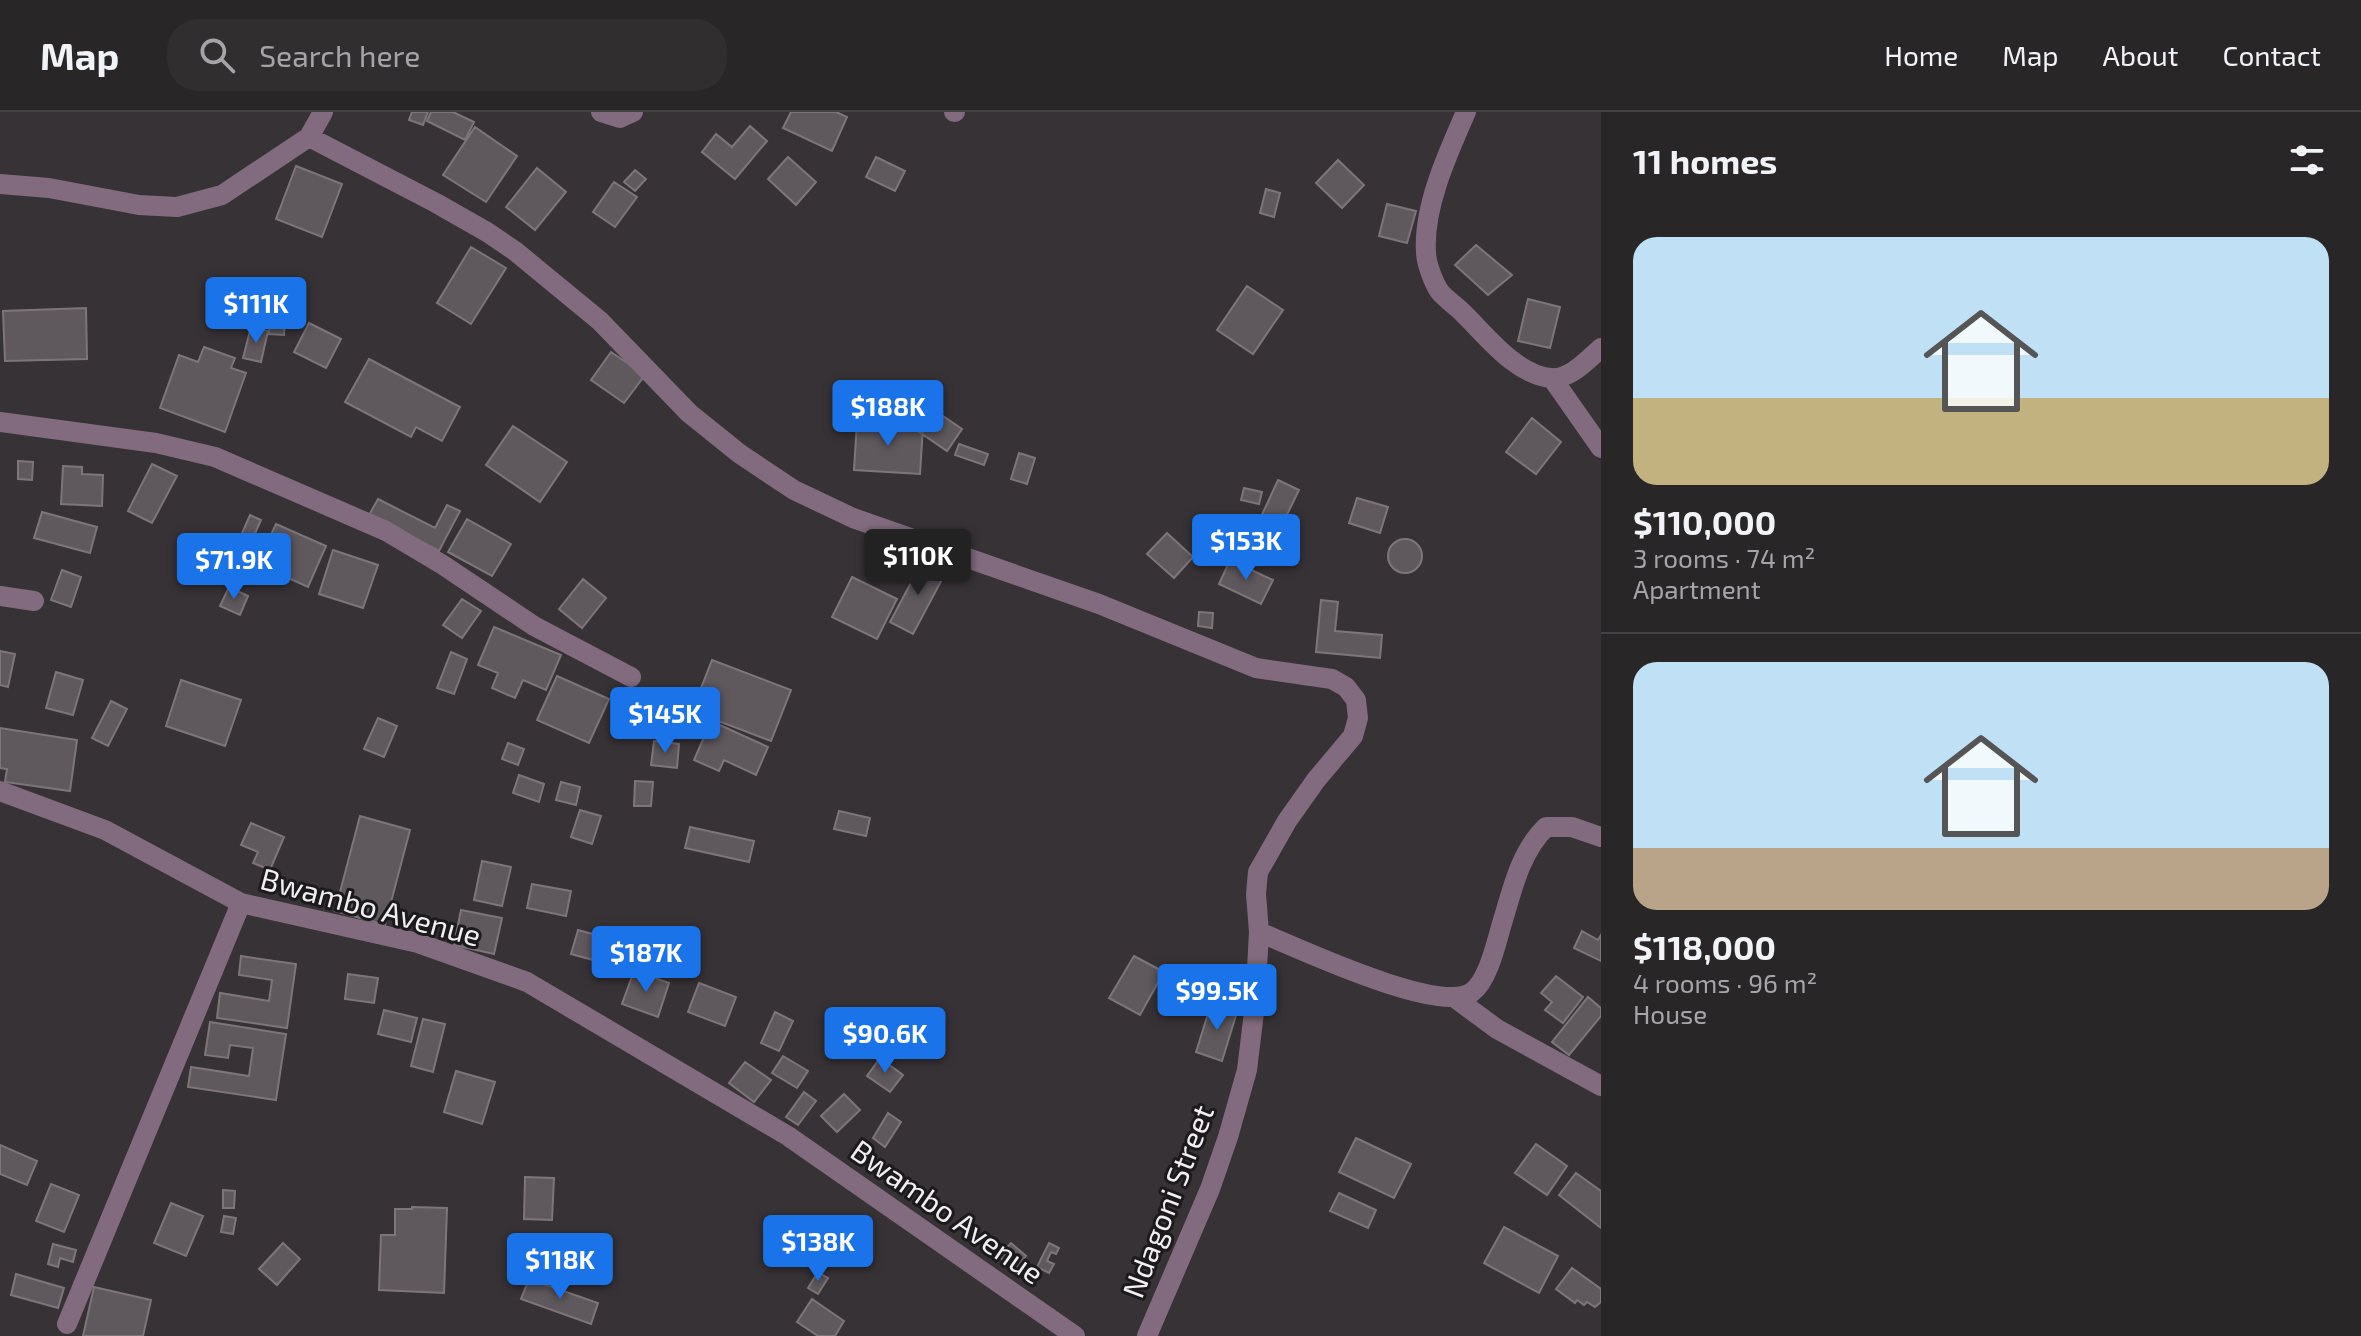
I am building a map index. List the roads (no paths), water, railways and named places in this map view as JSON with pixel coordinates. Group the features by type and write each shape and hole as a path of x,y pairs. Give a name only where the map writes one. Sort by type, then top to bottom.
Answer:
{"street":[{"path":"0,184 49,188 139,205 177,207 222,195 309,137 323,112"},
{"path":"601,112 620,118 633,112"},
{"path":"1466,112 1449,150 1427,222 1426,255 1439,291 1494,347 1534,373 1552,378 1578,369 1601,348"},
{"name":"Ndagoni Street","path":"309,137 449,210 515,251 600,321 689,413 740,454 794,490 853,518 1099,604 1256,668 1332,679 1346,687 1356,700 1358,718 1353,736 1294,810 1258,872 1259,932 1247,1070 1210,1189 1147,1336"},
{"path":"1552,378 1601,448"},
{"path":"0,422 156,443 215,457 386,531 534,626 631,677"},
{"path":"0,596 34,601"},
{"name":"Bwambo Avenue","path":"0,791 105,830 241,903 418,943 527,982 788,1136 1075,1336"},
{"path":"1259,932 1428,997 1455,998 1472,992 1487,969 1532,841 1546,827 1572,827 1601,837"},
{"path":"67,1324 241,903"},
{"path":"1455,998 1497,1029 1601,1086"}]}
